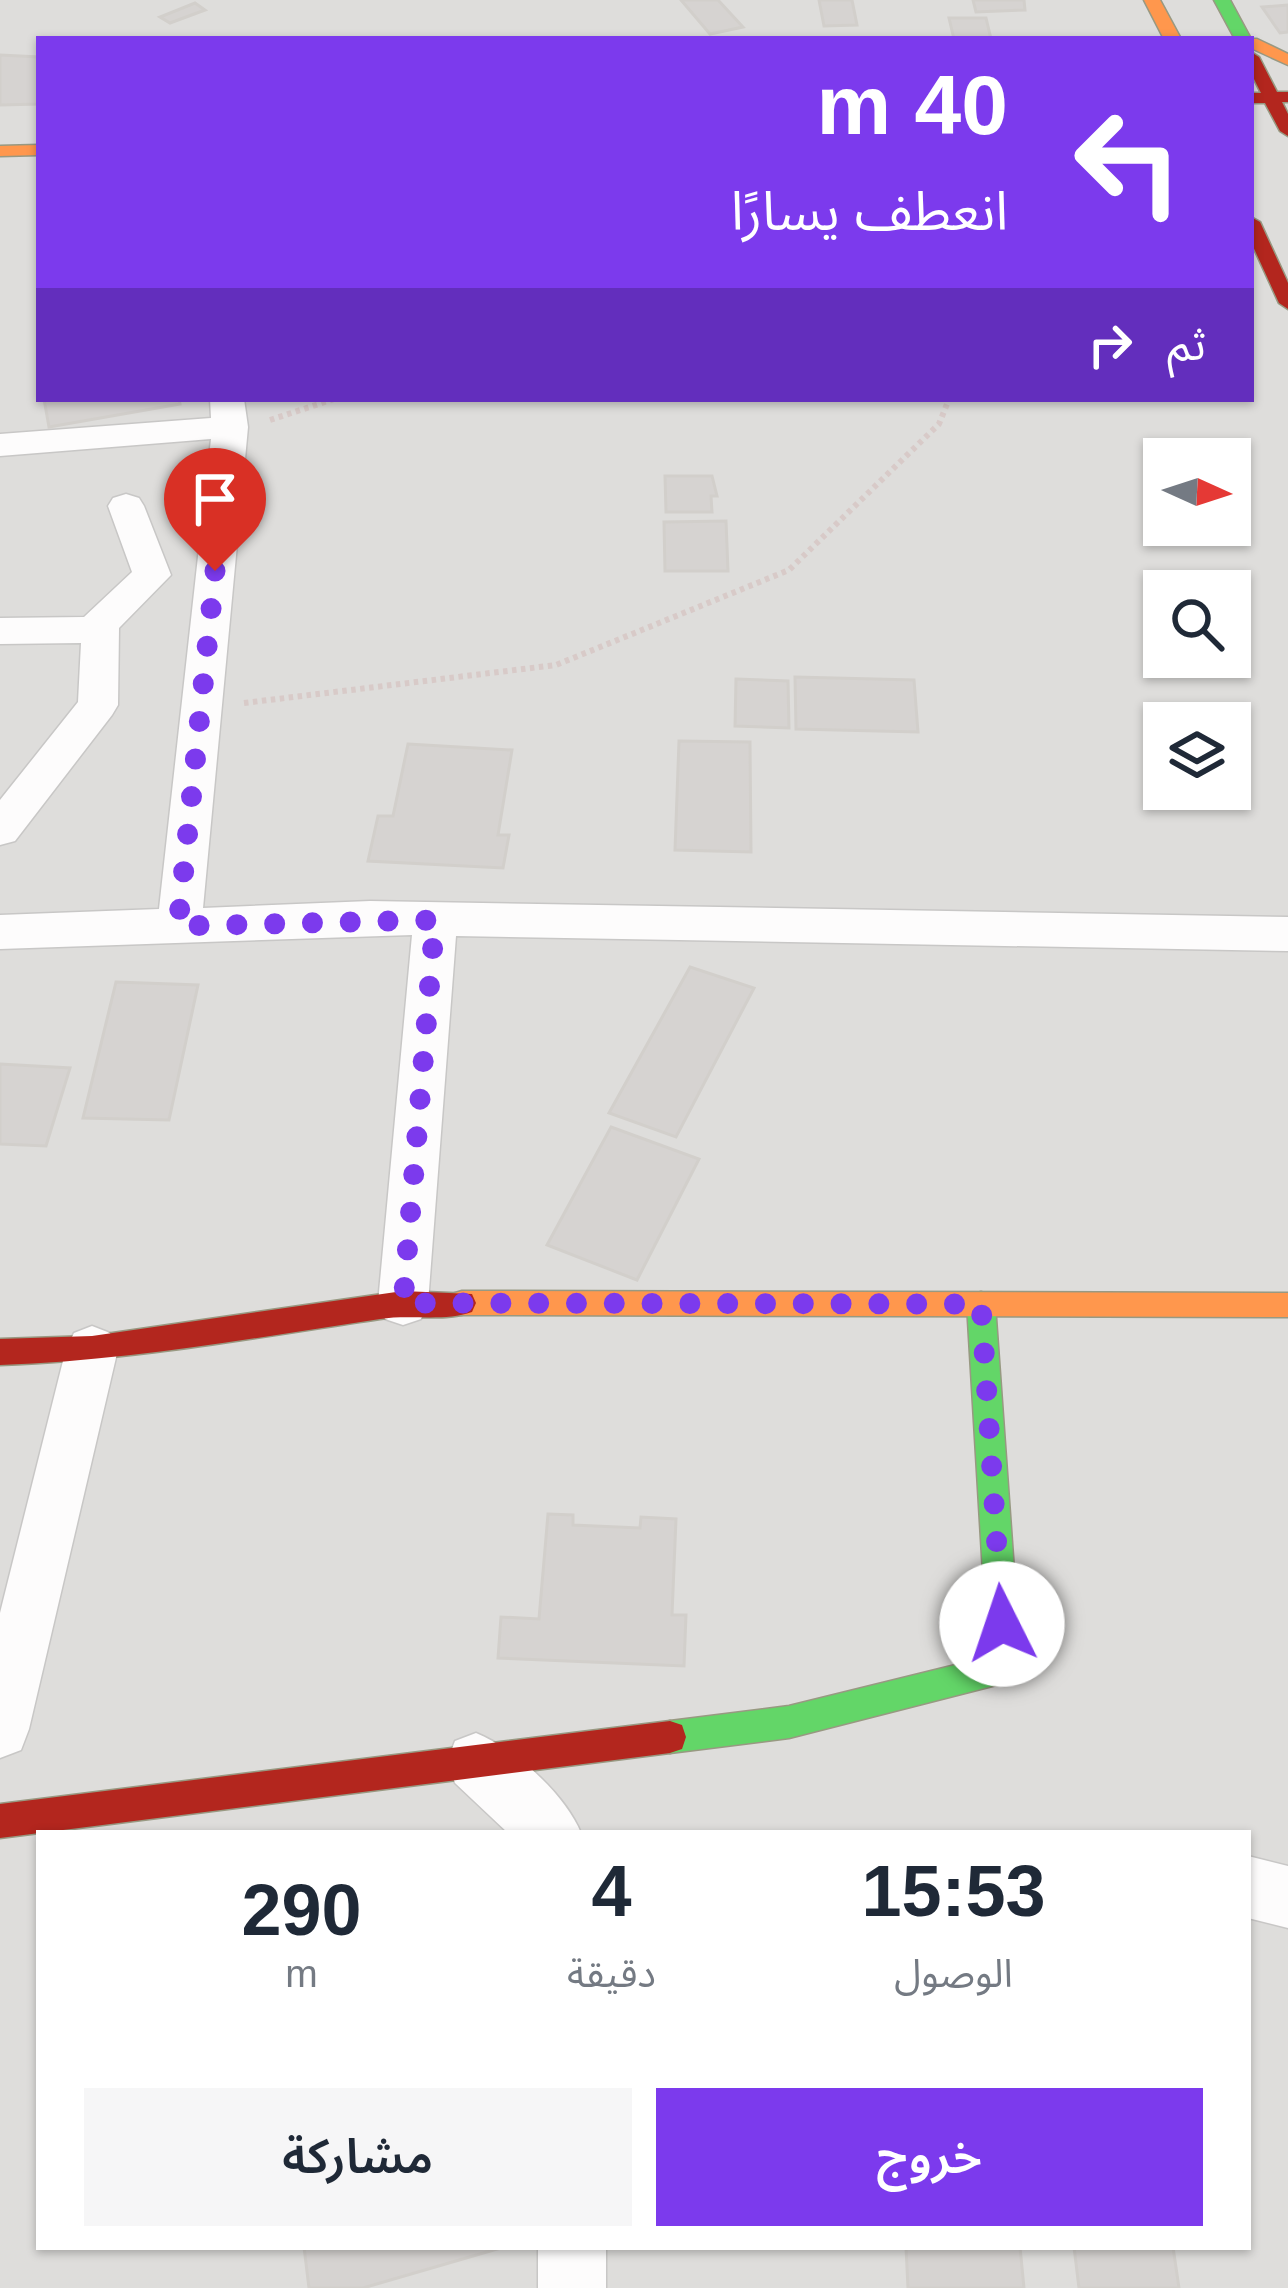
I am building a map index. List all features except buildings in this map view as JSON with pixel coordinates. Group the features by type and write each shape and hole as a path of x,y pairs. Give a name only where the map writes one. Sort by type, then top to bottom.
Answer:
{"main road":[{"path":"1152,0 1171,36"},
{"path":"1222,0 1242,36"},
{"path":"1254,46 1288,60"},
{"path":"1254,61 1288,133 1254,136"},
{"path":"0,151 36,150"},
{"path":"1254,229 1288,303"},
{"path":"0,1352 92,1349 403,1303 1288,1305"},
{"path":"0,1822 789,1722 1005,1669 981,1304"}],"street":[{"path":"0,460 94,451 228,420 178,926"},
{"path":"0,445 177,431"},
{"path":"94,630 152,575 126,506"},
{"path":"0,631 101,630 98,705 0,830"},
{"path":"403,1303 435,920"},
{"path":"0,932 435,920 1288,934"},
{"path":"0,1730 92,1349"},
{"path":"476,1762 547,1830"},
{"path":"1251,1888 1288,1897"},
{"path":"572,2250 572,2288"}],"path":[{"path":"228,420 319,402"},
{"path":"201,709 556,665 789,570 939,424 949,402"}],"shaded area":[{"path":"0,0 1288,0 1288,2288 0,2288"}],"traffic: fast":[{"path":"1222,0 1241,36"},
{"path":"670,1737 789,1722 1005,1669 981,1304"}],"traffic: slow":[{"path":"1152,0 1171,36"},
{"path":"1254,43 1288,60"},
{"path":"0,151 36,150"},
{"path":"462,1303 1288,1305"}],"traffic: jam":[{"path":"1254,63 1288,131"},
{"path":"1254,98 1288,97"},
{"path":"1254,229 1288,303"},
{"path":"0,1352 92,1349 403,1303 462,1303"},
{"path":"0,1821 670,1737"}],"route":[{"path":"215,571 178,926 435,920 403,1303 981,1304 1002,1624"}]}
